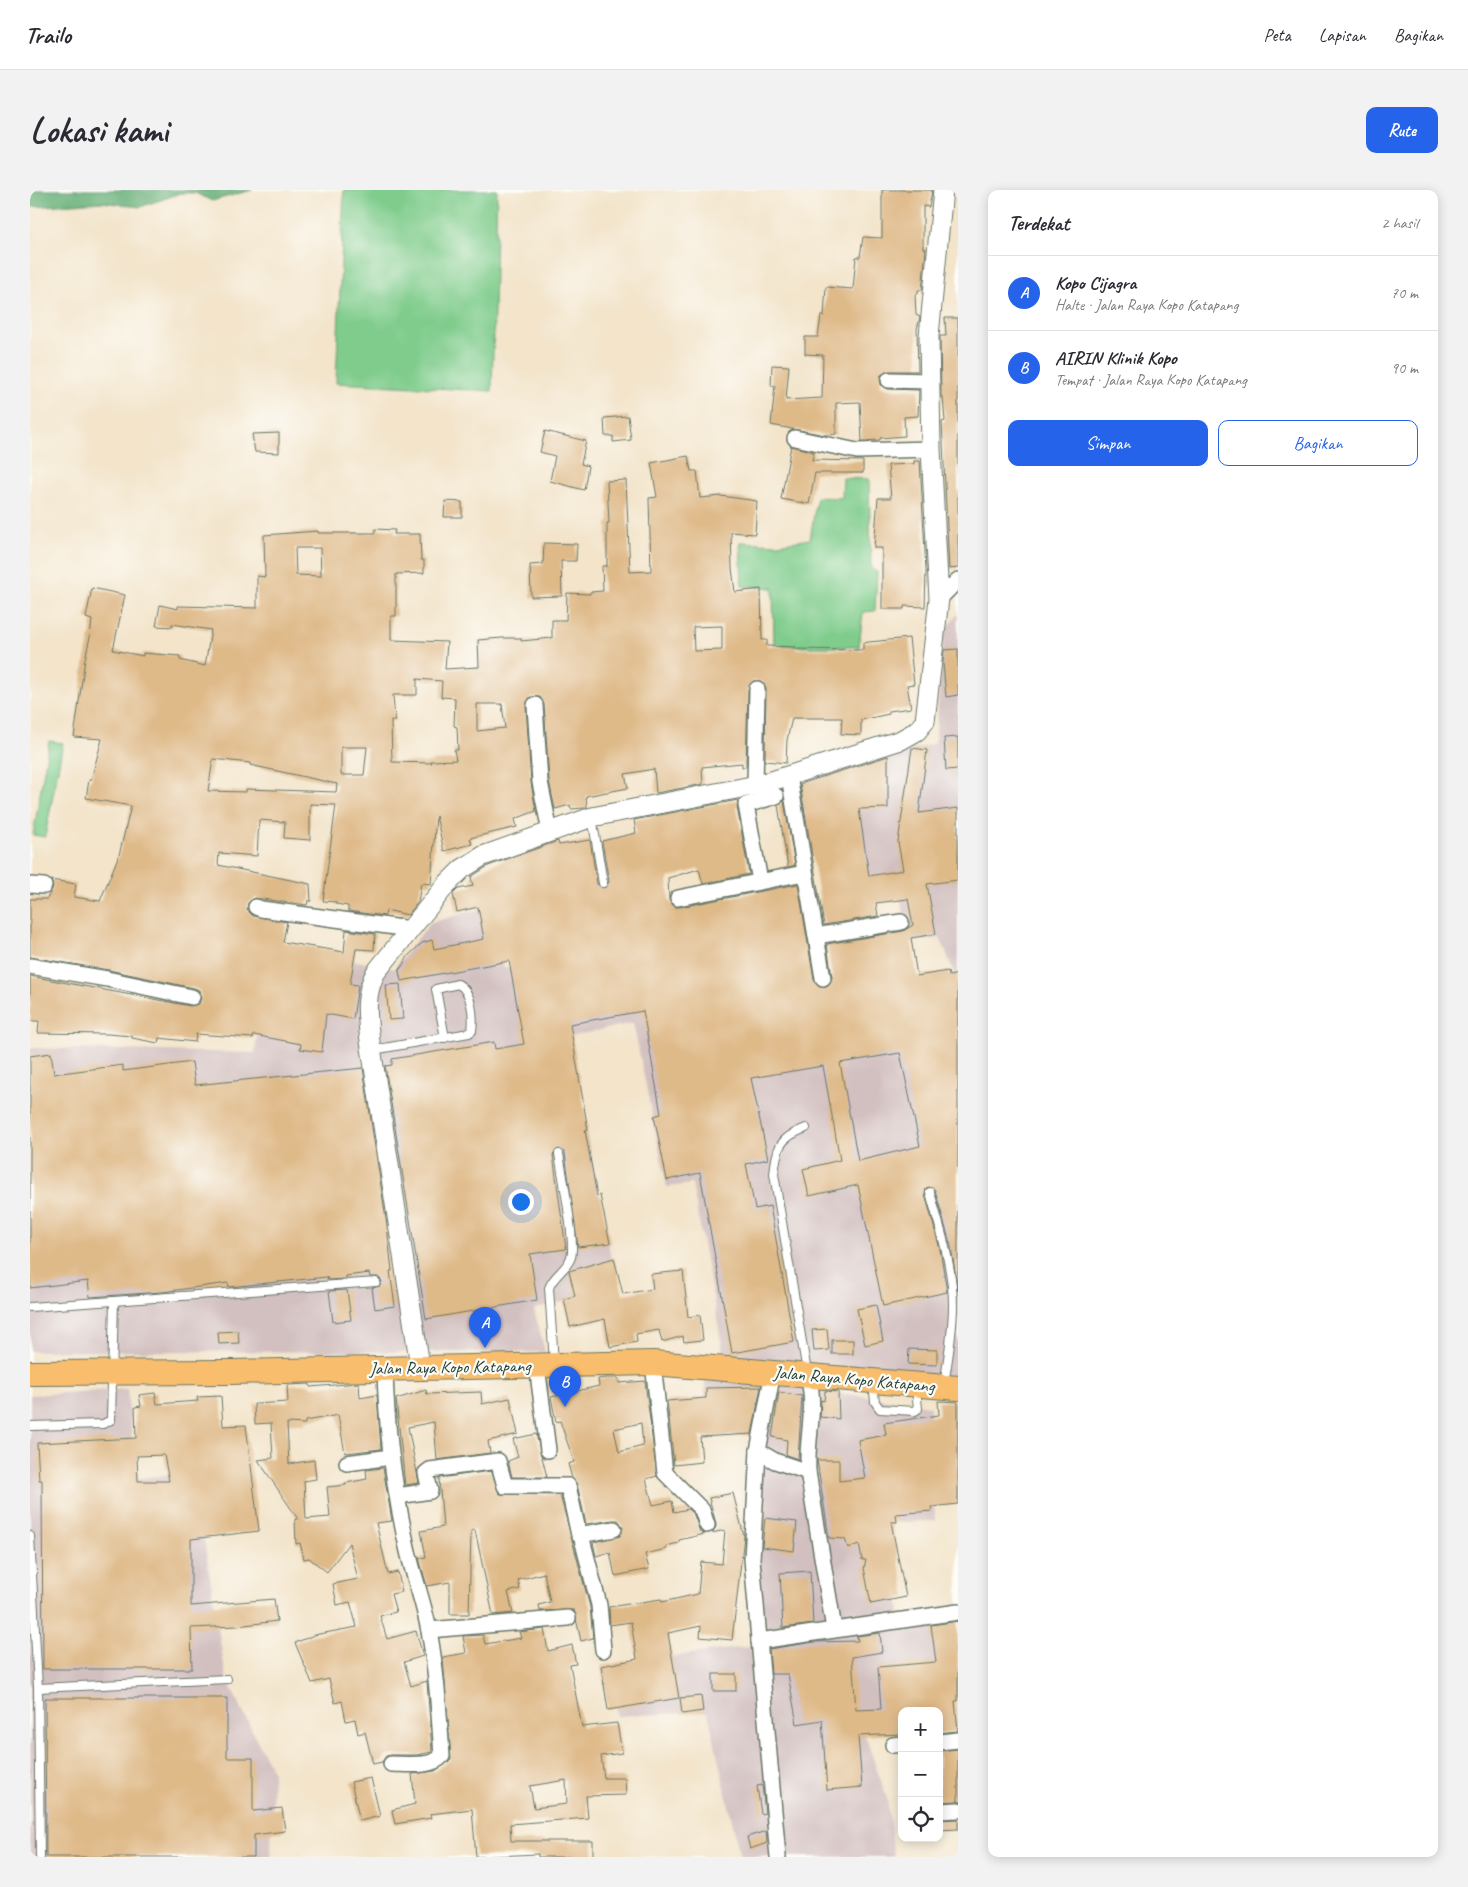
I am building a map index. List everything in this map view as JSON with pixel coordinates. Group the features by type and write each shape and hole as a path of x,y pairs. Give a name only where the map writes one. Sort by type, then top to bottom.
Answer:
{"main road":[{"name":"Jalan Raya Kopo Katapang","path":"30,1373 232,1372 420,1366 546,1366 653,1363 951,1387"}],"street":[{"path":"420,1366 366,1009 370,982 447,884 472,862 592,817 755,785 882,747 917,731 927,715 939,599 931,449 930,380 931,310 943,190"},
{"path":"889,380 930,380"},
{"path":"795,438 858,451 931,449"},
{"path":"939,599 958,580"},
{"path":"755,785 757,689"},
{"path":"535,705 540,782 550,832"},
{"path":"789,776 823,978"},
{"path":"760,881 746,805 776,796"},
{"path":"678,898 804,872"},
{"path":"256,906 261,909 410,929"},
{"path":"816,936 901,922"},
{"path":"30,966 106,979 192,997"},
{"path":"653,1363 665,1473 702,1510 707,1525"},
{"path":"546,1366 548,1450"},
{"path":"385,1367 386,1408 391,1457 410,1561 429,1630 438,1692 442,1756 437,1761 431,1763 392,1764"},
{"path":"773,1372 758,1451 752,1559 778,1857"},
{"path":"808,1375 813,1400 807,1454 808,1472 834,1629"},
{"path":"758,1451 775,1461 808,1472"},
{"path":"347,1463 391,1457"},
{"path":"398,1496 430,1491 426,1473 430,1470 498,1462 505,1486 568,1486 577,1534 581,1535 598,1605 603,1650"},
{"path":"581,1535 614,1529"},
{"path":"760,1641 958,1612"},
{"path":"429,1630 568,1618"},
{"path":"943,1742 958,1740"},
{"path":"943,1811 958,1810"}],"lane":[{"path":"592,817 603,883"},
{"path":"372,1050 445,1038 469,1033 473,1029 472,1012 467,994 458,984 436,989 445,1038"},
{"path":"806,1128 784,1138 777,1151 774,1174 808,1375"},
{"path":"546,1366 549,1288 551,1281 565,1268 573,1251 559,1154"},
{"path":"930,1192 946,1253 953,1303 951,1387"},
{"path":"30,1307 376,1282"},
{"path":"30,1426 108,1423 111,1420 110,1372 114,1301"},
{"path":"30,1536 38,1688 40,1857"},
{"path":"38,1688 227,1679"}],"shaded area":[{"path":"958,614 958,1383 873,1381 724,1356 692,1184 667,1187 633,1023 568,1037 617,1289 534,1309 545,1352 30,1351 30,1048 255,1053 265,975 288,946 394,969 430,923 497,904 504,968 582,955 567,855 660,845 671,937 800,919 816,987 955,974 940,938 911,941 894,876 845,881 835,813 801,821 795,783 935,743 944,631"},
{"path":"704,1374 930,1406 935,1521 892,1522 900,1615 958,1608 958,1700 857,1712 887,1798 894,1857 740,1857 708,1712 617,1716 609,1665 751,1646 744,1548 757,1435 708,1437"},
{"path":"127,1389 136,1479 193,1471 226,1678 273,1772 271,1857 30,1857 30,1395"}],"green space":[{"path":"30,190 252,190 212,201 195,193 181,193 140,207 102,202 30,207"},
{"path":"344,190 497,190 492,391 336,383"},
{"path":"843,478 869,479 871,569 877,572 875,611 863,612 859,647 803,647 774,644 773,588 742,586 740,542 777,544 810,539 817,497 842,498"},
{"path":"49,741 63,743 45,837 33,835"}],"building":[{"path":"882,190 932,190 929,207 923,206 923,248 926,249 922,290 918,290 918,294 915,294 916,315 920,317 917,329 918,371 889,371 881,375 880,379 881,385 888,389 919,390 918,416 904,417 905,436 880,438 880,440 862,441 860,402 836,403 836,434 825,435 771,425 775,386 771,386 772,365 789,366 786,400 822,398 823,355 805,354 805,337 818,337 821,316 824,316 826,287 853,289 856,257 860,257 863,237 882,238"},
{"path":"945,318 958,318 958,568 949,569 942,422 945,421 943,397 941,397 940,336 946,336"},
{"path":"628,416 631,440 613,442 613,436 605,436 604,418"},
{"path":"545,431 586,441 581,464 588,466 584,490 550,481 555,456 540,452"},
{"path":"279,433 279,453 255,452 252,434"},
{"path":"791,446 814,452 812,460 863,461 863,473 815,473 809,504 781,499"},
{"path":"688,456 691,471 697,471 700,498 721,496 757,501 755,534 731,532 732,568 735,592 761,589 762,640 767,640 767,646 796,647 795,649 863,650 863,643 909,638 914,684 907,685 911,708 889,711 889,714 861,720 861,735 841,734 842,718 792,718 787,740 786,763 765,761 766,689 761,681 753,681 748,689 746,767 742,767 742,763 702,767 703,784 656,793 654,769 625,774 628,788 586,796 587,807 584,808 571,809 570,805 555,809 549,781 544,704 540,697 530,697 526,706 531,783 536,811 515,819 517,827 470,838 472,844 444,851 436,816 431,884 421,883 418,902 408,915 386,910 385,916 348,911 348,906 336,904 336,902 323,901 336,805 310,804 310,840 284,838 285,822 259,820 257,856 219,853 218,865 310,884 311,901 308,901 307,905 255,898 248,903 247,909 253,916 287,922 283,942 344,952 346,930 375,934 374,950 356,949 350,984 358,985 353,1019 326,1014 322,1052 300,1049 301,1044 254,1035 253,1038 196,1034 195,1042 159,1038 158,1043 132,1038 132,1036 108,1034 38,1033 39,1021 30,1021 30,976 190,1006 199,1004 201,998 199,990 194,988 109,970 30,957 30,899 47,899 53,887 51,880 76,884 74,897 100,901 119,855 131,806 86,798 89,780 91,780 102,739 74,737 90,637 92,620 86,618 92,588 125,595 113,650 143,656 143,653 180,656 180,660 205,666 211,630 172,624 172,627 156,626 160,605 178,609 178,606 257,608 257,576 265,577 264,535 318,531 318,533 375,533 375,529 395,530 394,534 420,534 421,560 424,560 424,573 396,574 396,616 391,616 391,640 447,642 445,669 479,667 478,640 521,638 521,641 552,638 552,620 566,620 567,593 590,594 590,592 603,591 602,566 607,566 607,523 609,523 607,481 626,480 630,572 651,571 649,498 657,497 651,463","holes":["295,548 320,548 321,576 296,575","722,626 722,650 694,651 693,627","417,679 442,681 441,697 455,698 454,726 457,727 458,750 454,750 456,760 431,761 432,763 392,762 391,721 395,721 393,695 417,695","477,704 502,704 505,728 477,731","341,747 367,747 364,775 341,775","213,759 250,763 250,765 337,784 336,792 246,789 246,792 208,791"]},
{"path":"914,461 920,461 926,570 925,607 904,606 904,609 882,609 882,548 874,548 878,498 891,498 888,465 914,464"},
{"path":"445,501 462,502 462,517 444,517"},
{"path":"544,543 577,544 576,561 561,561 562,596 531,597 530,565 543,564"},
{"path":"958,649 958,695 946,697 943,663 944,650"},
{"path":"958,737 958,769 946,770 944,738"},
{"path":"912,748 927,750 919,813 958,808 958,880 927,884 936,934 911,938 917,976 948,971 949,976 958,974 958,1290 951,1247 935,1190 929,1187 926,1188 925,1194 940,1249 947,1292 883,1306 858,1185 809,1196 803,1169 840,1160 823,1066 751,1078 768,1159 746,1164 755,1209 770,1206 794,1342 732,1353 700,1173 667,1180 654,1116 661,1114 643,1011 570,1024 588,1130 585,1130 597,1196 600,1195 610,1243 578,1247 565,1153 558,1149 553,1155 566,1249 530,1254 537,1300 426,1319 385,1066 392,1065 392,1059 494,1042 495,1049 524,1044 509,961 401,981 399,971 409,955 422,943 432,940 434,949 484,939 478,907 457,912 453,894 458,889 473,886 471,877 488,866 558,841 559,845 590,840 597,884 604,888 609,882 602,841 636,833 634,820 738,800 737,807 749,874 703,884 699,869 668,878 669,900 675,907 680,907 798,884 814,980 819,987 825,987 829,985 832,977 827,944 903,931 913,925 908,899 876,903 878,916 824,925 800,784 888,756 888,808 859,809 869,876 903,870 898,842","holes":["900,1053 920,1146 858,1161 840,1063"]},
{"path":"784,801 795,865 788,867 778,805"},
{"path":"400,984 403,1019 389,1020 386,985"},
{"path":"51,1053 54,1074 123,1065 123,1071 192,1062 195,1085 363,1068 387,1226 395,1306 375,1309 372,1288 380,1286 382,1281 378,1277 370,1277 369,1273 346,1276 346,1279 328,1280 327,1277 229,1287 228,1283 162,1292 90,1297 88,1281 30,1288 30,1056"},
{"path":"614,1258 623,1294 653,1289 651,1274 683,1271 688,1317 700,1315 703,1340 684,1342 683,1336 662,1342 659,1330 636,1334 637,1342 610,1347 605,1319 570,1327 564,1299 575,1296 569,1271"},
{"path":"347,1290 351,1320 333,1322 329,1291"},
{"path":"876,1305 883,1341 865,1345 857,1309"},
{"path":"827,1329 829,1350 814,1351 812,1330"},
{"path":"238,1331 239,1343 219,1344 218,1332"},
{"path":"832,1340 853,1340 853,1354 832,1354"},
{"path":"909,1349 937,1350 937,1365 908,1364"},
{"path":"618,1378 619,1383 645,1381 657,1476 646,1479 653,1505 672,1501 674,1512 688,1509 694,1515 700,1532 705,1534 679,1540 679,1543 666,1546 667,1549 645,1554 649,1569 615,1576 610,1552 596,1556 593,1542 620,1536 623,1527 618,1520 586,1524 577,1484 572,1478 568,1464 574,1462 560,1421 556,1422 551,1397 599,1386 598,1379","holes":["641,1423 643,1446 619,1452 614,1429"]},
{"path":"359,1383 360,1398 377,1395 381,1449 345,1453 338,1415 305,1421 305,1424 287,1423 289,1464 314,1460 316,1479 304,1481 306,1519 330,1517 327,1487 346,1485 346,1483 367,1479 366,1470 383,1468 392,1521 376,1523 388,1574 398,1572 402,1592 391,1594 396,1612 380,1616 387,1639 416,1631 423,1656 404,1662 411,1686 427,1681 432,1752 417,1755 386,1756 382,1762 373,1764 365,1732 358,1734 355,1719 346,1721 342,1701 335,1703 329,1679 312,1683 295,1643 314,1635 357,1627 350,1602 337,1605 333,1584 358,1579 349,1543 327,1572 309,1558 304,1559 300,1543 296,1544 295,1519 298,1519 258,1460 273,1458 271,1423 255,1424 254,1404 288,1402 287,1385 310,1384 310,1387"},
{"path":"761,1387 752,1434 700,1437 702,1462 674,1465 667,1401 706,1398 706,1388"},
{"path":"426,1390 427,1394 481,1392 482,1404 510,1398 518,1434 488,1441 490,1453 437,1460 434,1422 408,1427 419,1483 405,1485 396,1399"},
{"path":"825,1391 838,1392 839,1419 820,1417 821,1400 824,1401"},
{"path":"779,1392 802,1396 798,1459 786,1455 787,1440 772,1437"},
{"path":"155,1393 157,1404 198,1401 197,1397 221,1396 223,1426 246,1425 259,1531 191,1539 191,1606 274,1599 277,1621 237,1626 191,1628 192,1669 43,1669 42,1480 39,1480 37,1443 136,1438 135,1407 141,1406 139,1395","holes":["164,1455 169,1481 138,1481 137,1456"]},
{"path":"938,1401 958,1402 958,1504 931,1507 932,1511 896,1514 897,1522 891,1522 906,1597 871,1604 864,1568 866,1560 862,1560 859,1544 848,1548 845,1539 829,1538 817,1460 839,1460 839,1481 865,1478 858,1440 886,1435 884,1423 939,1415"},
{"path":"536,1434 547,1477 512,1477 508,1461 518,1457 513,1439"},
{"path":"491,1471 500,1494 560,1495 590,1607 593,1638 581,1641 574,1610 540,1611 539,1605 550,1602 544,1573 518,1580 520,1589 508,1592 513,1613 493,1615 475,1530 471,1531 469,1614 450,1614 450,1582 427,1586 419,1558 426,1557 421,1531 443,1527 439,1478"},
{"path":"733,1493 744,1536 732,1640 700,1637 701,1626 668,1633 679,1698 608,1710 601,1666 637,1659 631,1622 610,1625 609,1607 661,1599 662,1602 698,1594 701,1562 722,1564 725,1530 712,1533 716,1523 709,1498"},
{"path":"765,1518 797,1522 794,1551 762,1547"},
{"path":"810,1571 813,1624 783,1628 780,1573"},
{"path":"958,1621 958,1701 955,1701 958,1731 943,1733 943,1707 898,1707 898,1734 858,1736 862,1787 827,1790 822,1720 797,1724 788,1674 771,1674 769,1649 814,1642 858,1641 857,1636 880,1633 882,1652 852,1657 856,1710 881,1709 878,1667 936,1662 931,1625"},
{"path":"544,1629 548,1651 572,1645 576,1664 570,1665 582,1727 617,1723 622,1753 601,1756 604,1778 625,1778 626,1795 586,1796 588,1818 510,1824 511,1841 593,1841 593,1857 538,1857 538,1854 476,1857 472,1809 430,1814 431,1818 395,1824 392,1810 415,1804 412,1774 435,1771 451,1759 443,1657 466,1653 463,1636 483,1635 485,1644 521,1638 519,1632","holes":["566,1780 567,1804 534,1808 530,1786"]},
{"path":"713,1674 736,1674 736,1691 713,1691"},
{"path":"701,1696 703,1711 682,1714 680,1698"},
{"path":"45,1698 227,1698 227,1758 253,1758 253,1811 282,1808 285,1831 254,1835 254,1857 46,1857"},
{"path":"958,1749 958,1801 943,1802 943,1751"},
{"path":"371,1778 380,1816 360,1821 351,1782"},
{"path":"762,1785 765,1813 761,1814 757,1786"},
{"path":"958,1819 958,1829 943,1830 943,1820"},
{"path":"766,1831 767,1843 750,1849 747,1837"}],"place":[{"name":"Kopo Cijagra","path":"485,1348"},
{"name":"AIRIN Klinik Kopo","path":"565,1407"}]}
